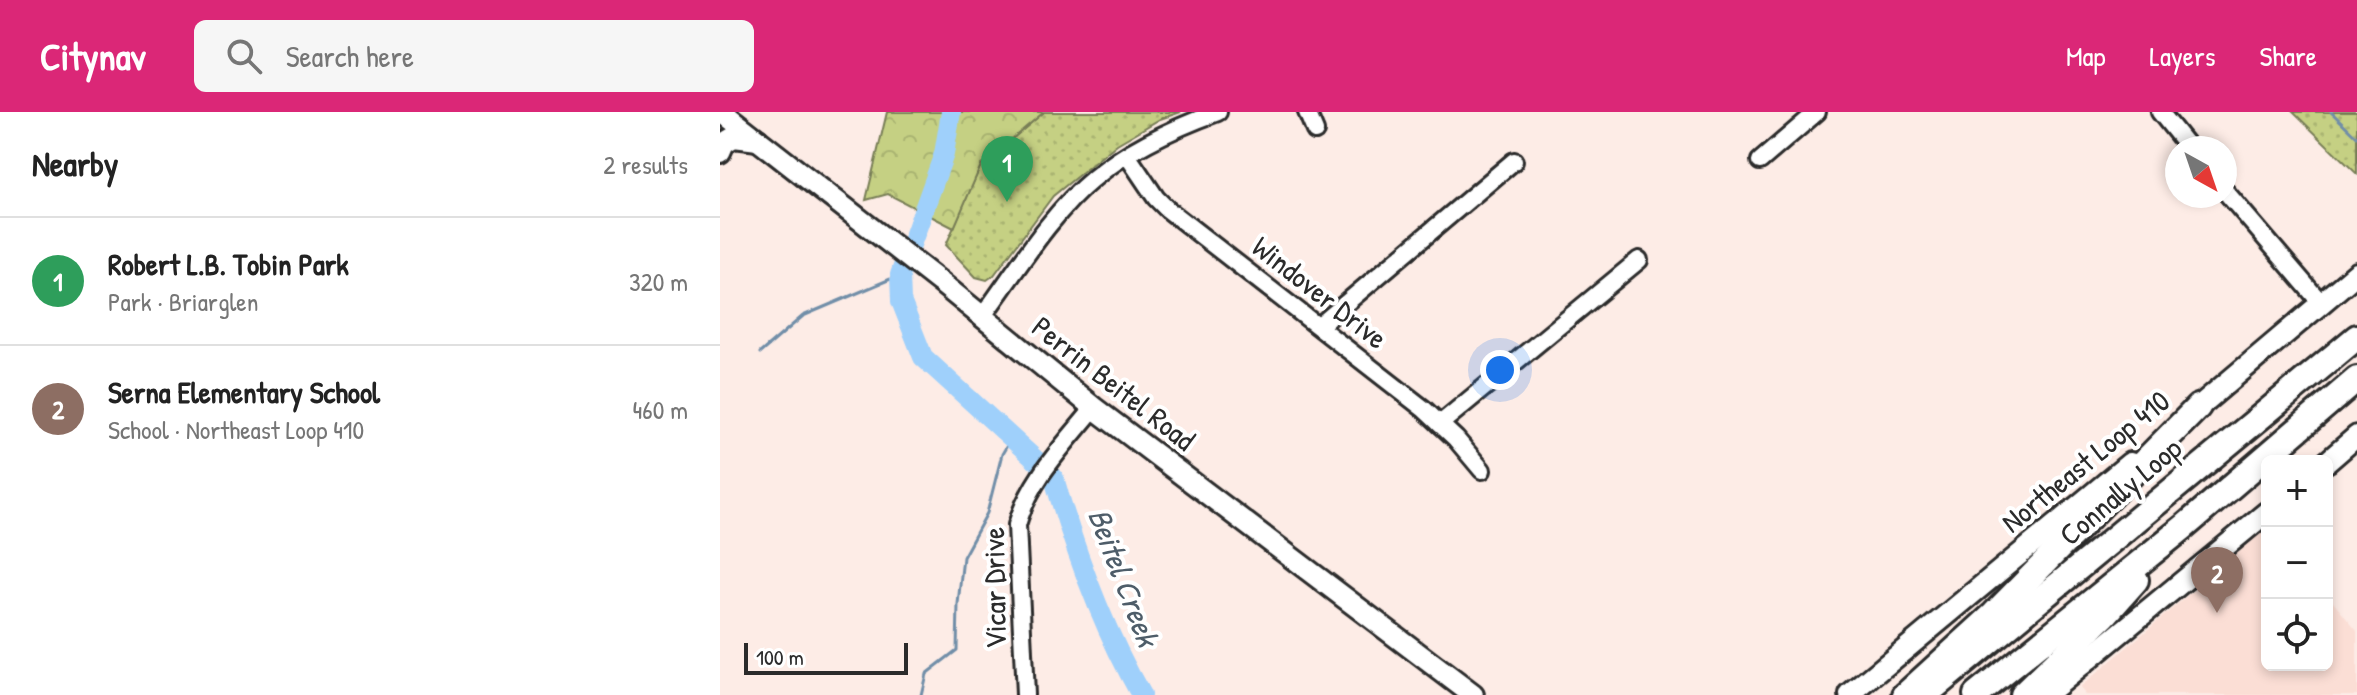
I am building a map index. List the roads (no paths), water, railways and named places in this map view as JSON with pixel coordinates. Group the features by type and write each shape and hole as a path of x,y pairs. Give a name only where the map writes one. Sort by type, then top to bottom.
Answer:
{"highway":[{"name":"Connally Loop","path":"1925,695 2357,337"},
{"path":"1976,695 2184,527 2351,384"},
{"path":"1905,695 1994,614 2198,407"},
{"path":"2022,695 2105,615 2184,527"}],"main road":[{"name":"Perrin Beitel Road","path":"722,112 864,221 1094,408 1473,695"},
{"path":"720,152 724,143 734,137 758,140"},
{"name":"Northeast Loop 410","path":"1850,695 2357,273"},
{"path":"2333,457 2357,436"},
{"path":"2045,695 2261,517"}],"street":[{"path":"982,317 1052,222 1094,178 1171,130 1218,112"},
{"path":"1307,112 1315,131"},
{"path":"1760,161 1817,112"},
{"path":"2160,112 2179,136"},
{"name":"Windover Drive","path":"1127,155 1167,209 1424,409 1482,470"},
{"path":"1319,326 1514,161"},
{"path":"2237,205 2321,303"},
{"path":"1440,424 1639,260"},
{"name":"Vicar Drive","path":"1025,695 1017,525 1022,508 1039,477 1094,408"}],"waterway":[{"name":"Beitel Creek","path":"951,112 944,154 900,275 901,301 923,357 1039,463"},
{"path":"2331,112 2357,137"},
{"path":"760,353 803,316 900,275"},
{"path":"921,695 926,674 957,650 963,557 987,513 1002,454 1012,437"},
{"name":"Beitel Creek","path":"1054,478 1091,589 1141,695"}],"place":[{"name":"Robert L.B. Tobin Park","path":"1007,202"},
{"name":"Serna Elementary School","path":"2217,613"}]}
